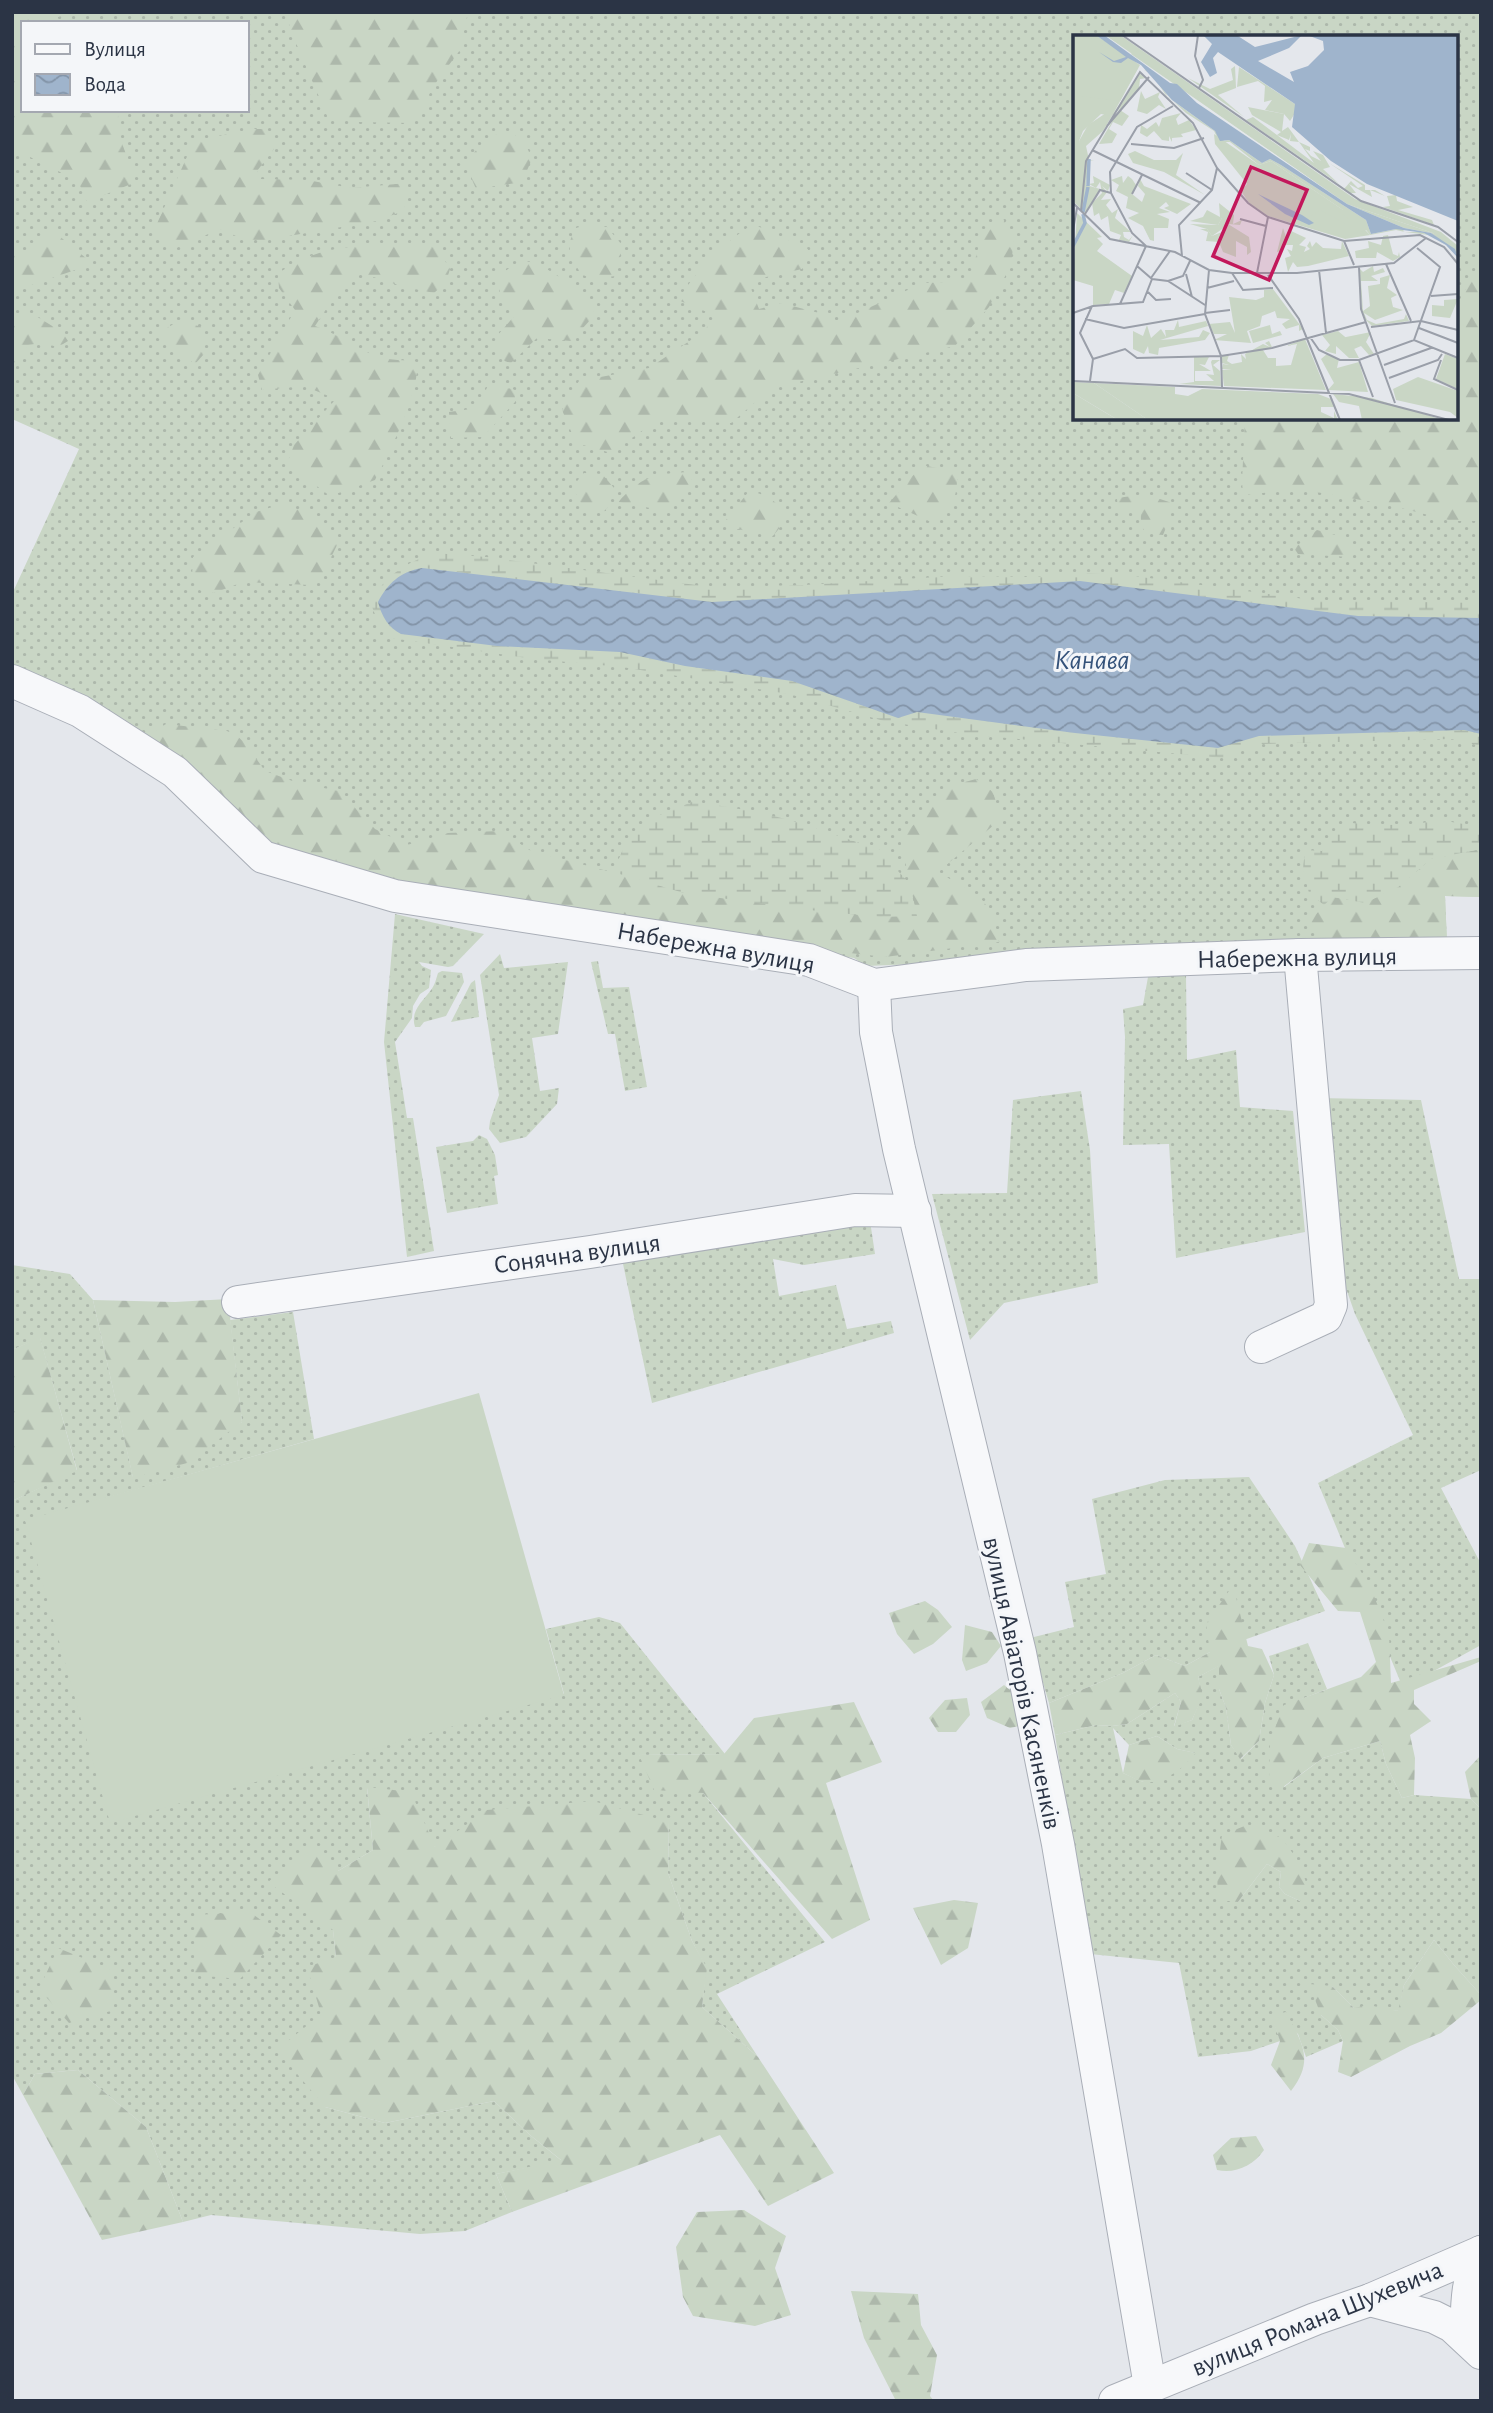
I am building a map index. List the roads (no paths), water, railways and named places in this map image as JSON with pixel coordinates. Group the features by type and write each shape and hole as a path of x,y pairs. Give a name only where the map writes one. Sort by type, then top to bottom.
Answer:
{"street":[{"name":"Набережна вулиця","path":"12,681 80,712 176,772 263,857 395,896 809,960 874,985 1026,965 1300,955 1481,953"},
{"path":"1261,1347 1326,1317 1331,1306 1300,955"},
{"name":"вулиця Авіаторів Касяненків","path":"874,985 876,1032 899,1149 1029,1697 1060,1857 1150,2386"},
{"name":"Сонячна вулиця","path":"238,1302 604,1250 855,1210 915,1211"},
{"path":"1473,2345 1467,2305 1472,2268 1481,2252"},
{"name":"вулиця Романа Шухевича","path":"1115,2401 1370,2300 1481,2252"},
{"path":"1370,2300 1434,2317 1452,2326 1473,2345"}],"water":[{"name":"Канава","path":"422,568 712,602 1080,581 1358,616 1481,618 1481,734 1464,730 1259,736 1218,748 917,712 898,718 792,681 685,666 620,652 497,646 401,634 386,621 378,602 396,579 407,572"}]}
